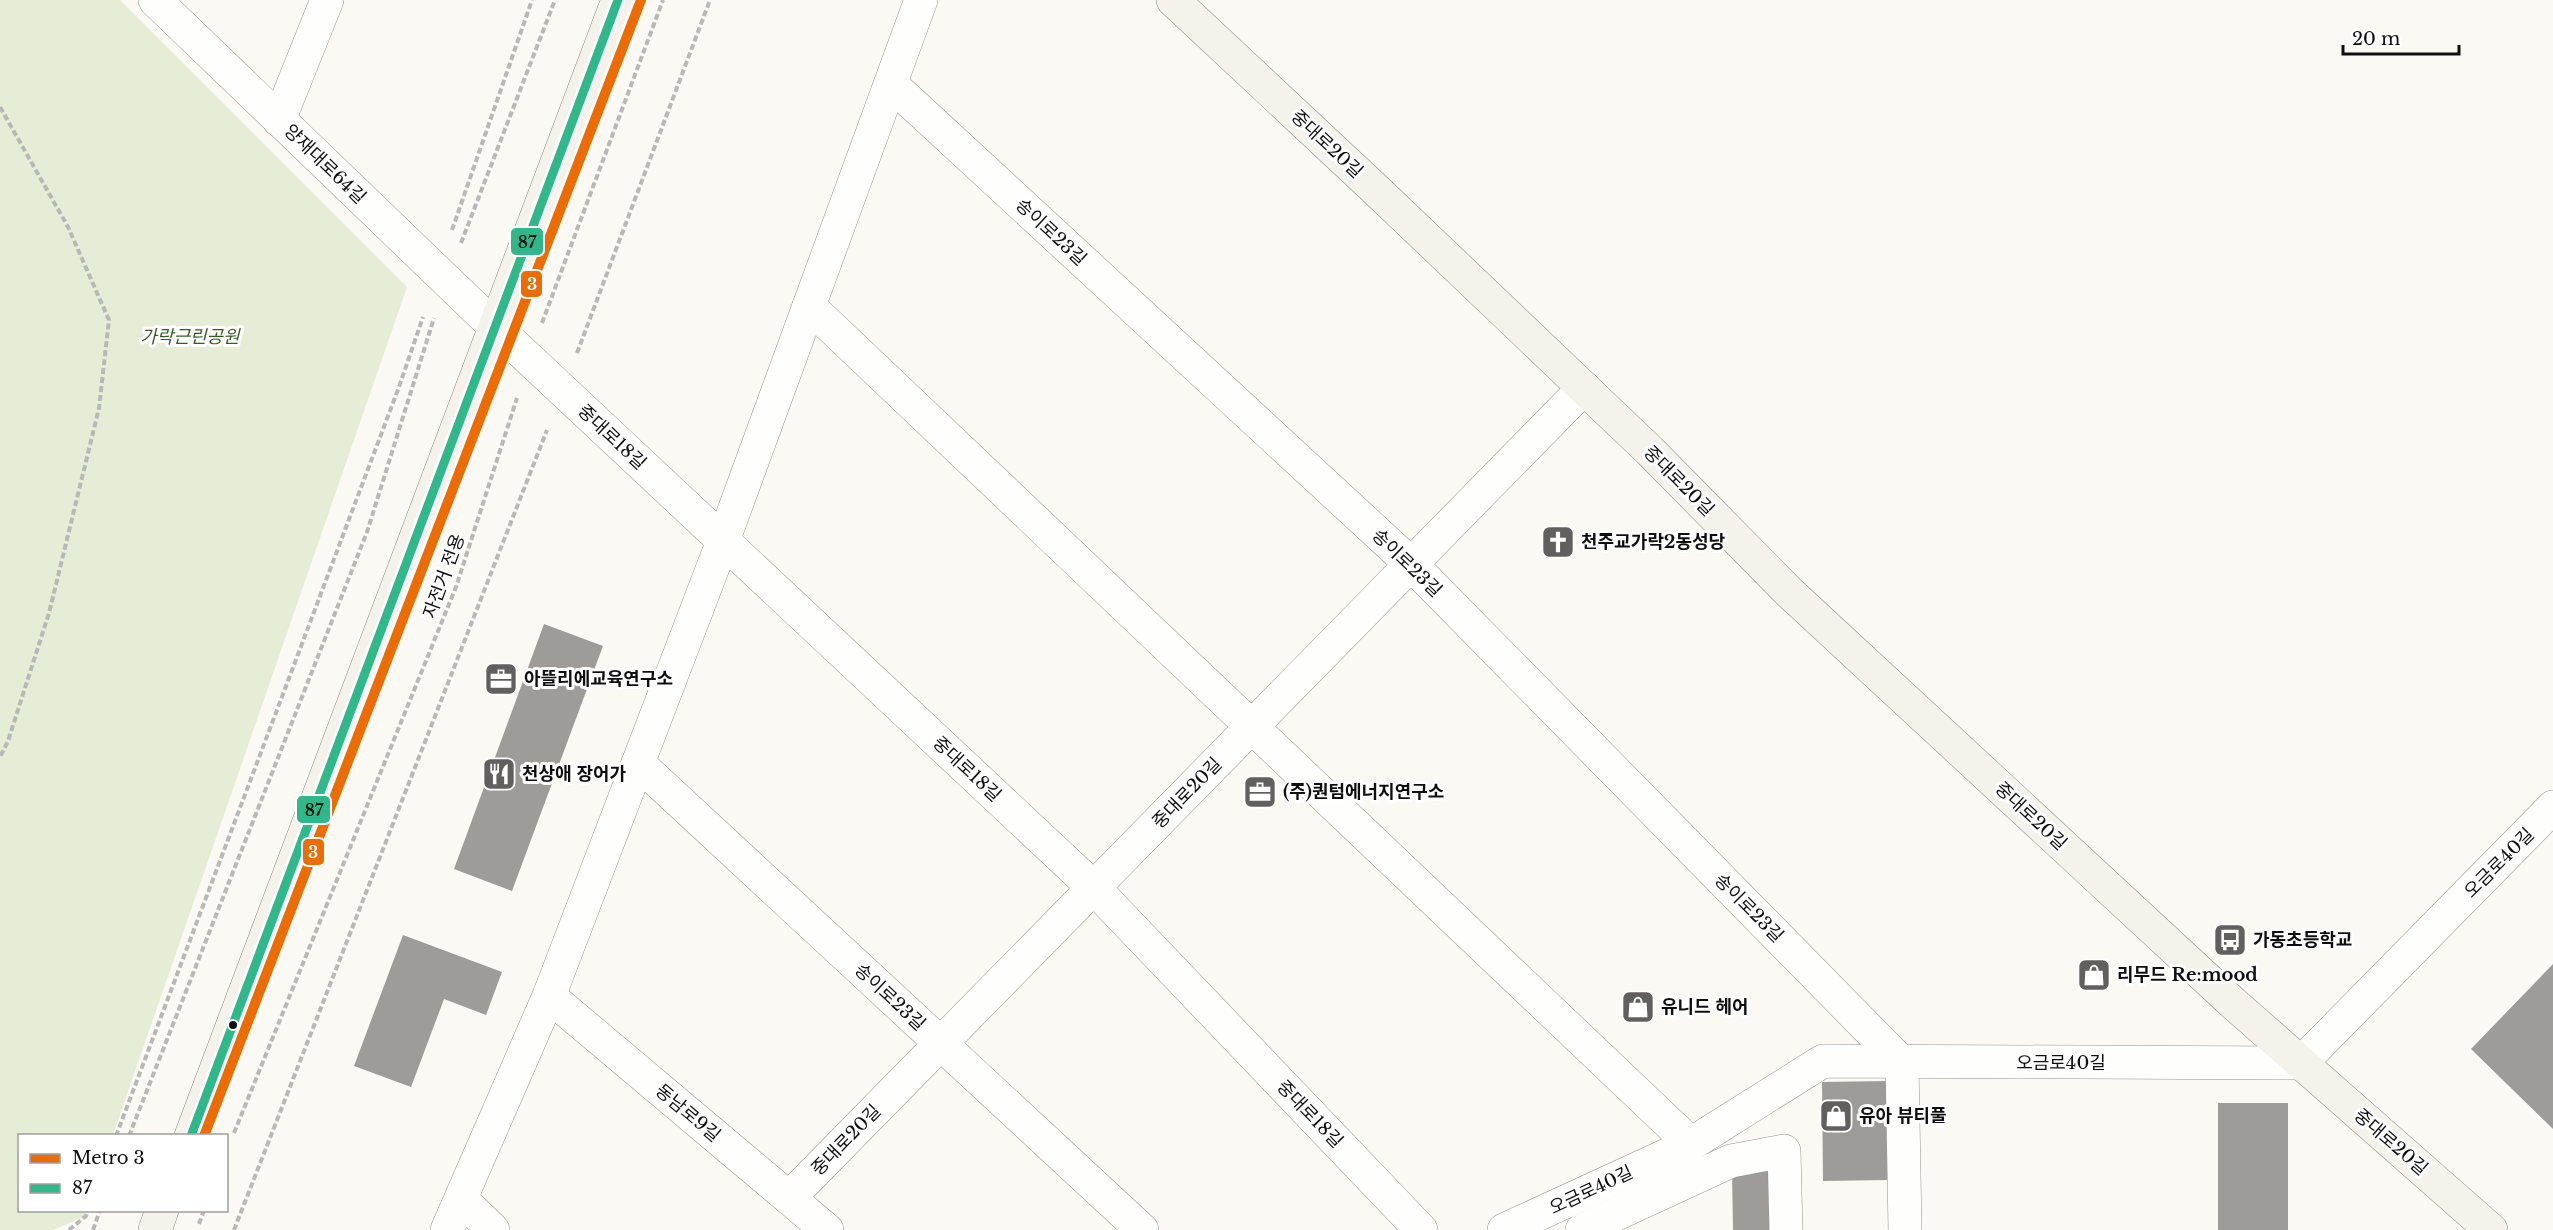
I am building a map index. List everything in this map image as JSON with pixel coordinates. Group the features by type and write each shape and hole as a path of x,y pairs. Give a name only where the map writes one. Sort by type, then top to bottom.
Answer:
{"street":[{"name":"양재대로64길","path":"154,0 495,327"},
{"path":"279,120 327,0"},
{"path":"192,1134 618,0"},
{"path":"447,1230 549,996 723,541 921,0"},
{"name":"중대로20길","path":"1173,0 1650,451 1789,592 2301,1063 2491,1230"},
{"name":"송이로23길","path":"891,84 1411,564 1902,1063"},
{"path":"809,306 1691,1144"},
{"name":"중대로18길","path":"495,327 1094,888 1421,1230"},
{"name":"중대로20길","path":"789,1198 1584,388"},
{"name":"송이로23길","path":"638,763 1142,1230"},
{"name":"오금로40길","path":"1504,1230 1691,1144 1823,1061 2301,1063 2553,807"},
{"name":"동남로9길","path":"549,996 827,1230"},
{"path":"1895,1230 1905,1230 1902,1063"},
{"path":"1582,1230 1731,1161 1784,1151 1786,1230"},
{"path":"461,1199 493,1230"},
{"path":"155,1230 161,1212"}],"path":[{"path":"452,230 532,0"},
{"path":"130,1134 367,532 446,280 555,0"},
{"name":"자전거 전용","path":"231,1142 456,587 529,359 663,0"},
{"path":"574,359 710,0"},
{"path":"0,107 68,227 109,320 99,408 49,613 8,741 0,757"},
{"path":"117,1134 399,387 423,317"},
{"path":"234,1230 547,430"},
{"path":"69,1230 86,1216 87,1212"},
{"path":"93,1230 99,1212"}],"green space":[{"name":"가락근린공원","path":"0,0 120,0 407,287 113,1134 18,1134 18,1212 87,1212 86,1216 53,1230 0,1230"}],"building":[{"path":"544,624 603,646 512,891 454,869"},
{"path":"403,935 502,972 486,1015 444,999 411,1087 354,1066"},
{"path":"2553,964 2553,1129 2471,1049"},
{"path":"1887,1081 1888,1180 1823,1181 1822,1082"},
{"path":"2218,1103 2288,1103 2288,1230 2218,1230"},
{"path":"1771,1169 1772,1230 1733,1230 1732,1170"}],"metro line":[{"name":"3","path":"205,1134 641,0"}],"transit line":[{"name":"87","path":"192,1134 618,0"}],"place":[{"name":"천주교가락2동성당","path":"1558,542"},
{"name":"아뜰리에교육연구소","path":"501,679"},
{"name":"천상애 장어가","path":"499,774"},
{"name":"(주)퀀텀에너지연구소","path":"1260,792"},
{"name":"가동초등학교","path":"2230,940"},
{"name":"리무드 Re:mood","path":"2094,975"},
{"name":"유니드 헤어","path":"1638,1007"},
{"name":"유아 뷰티풀","path":"1836,1116"}]}
